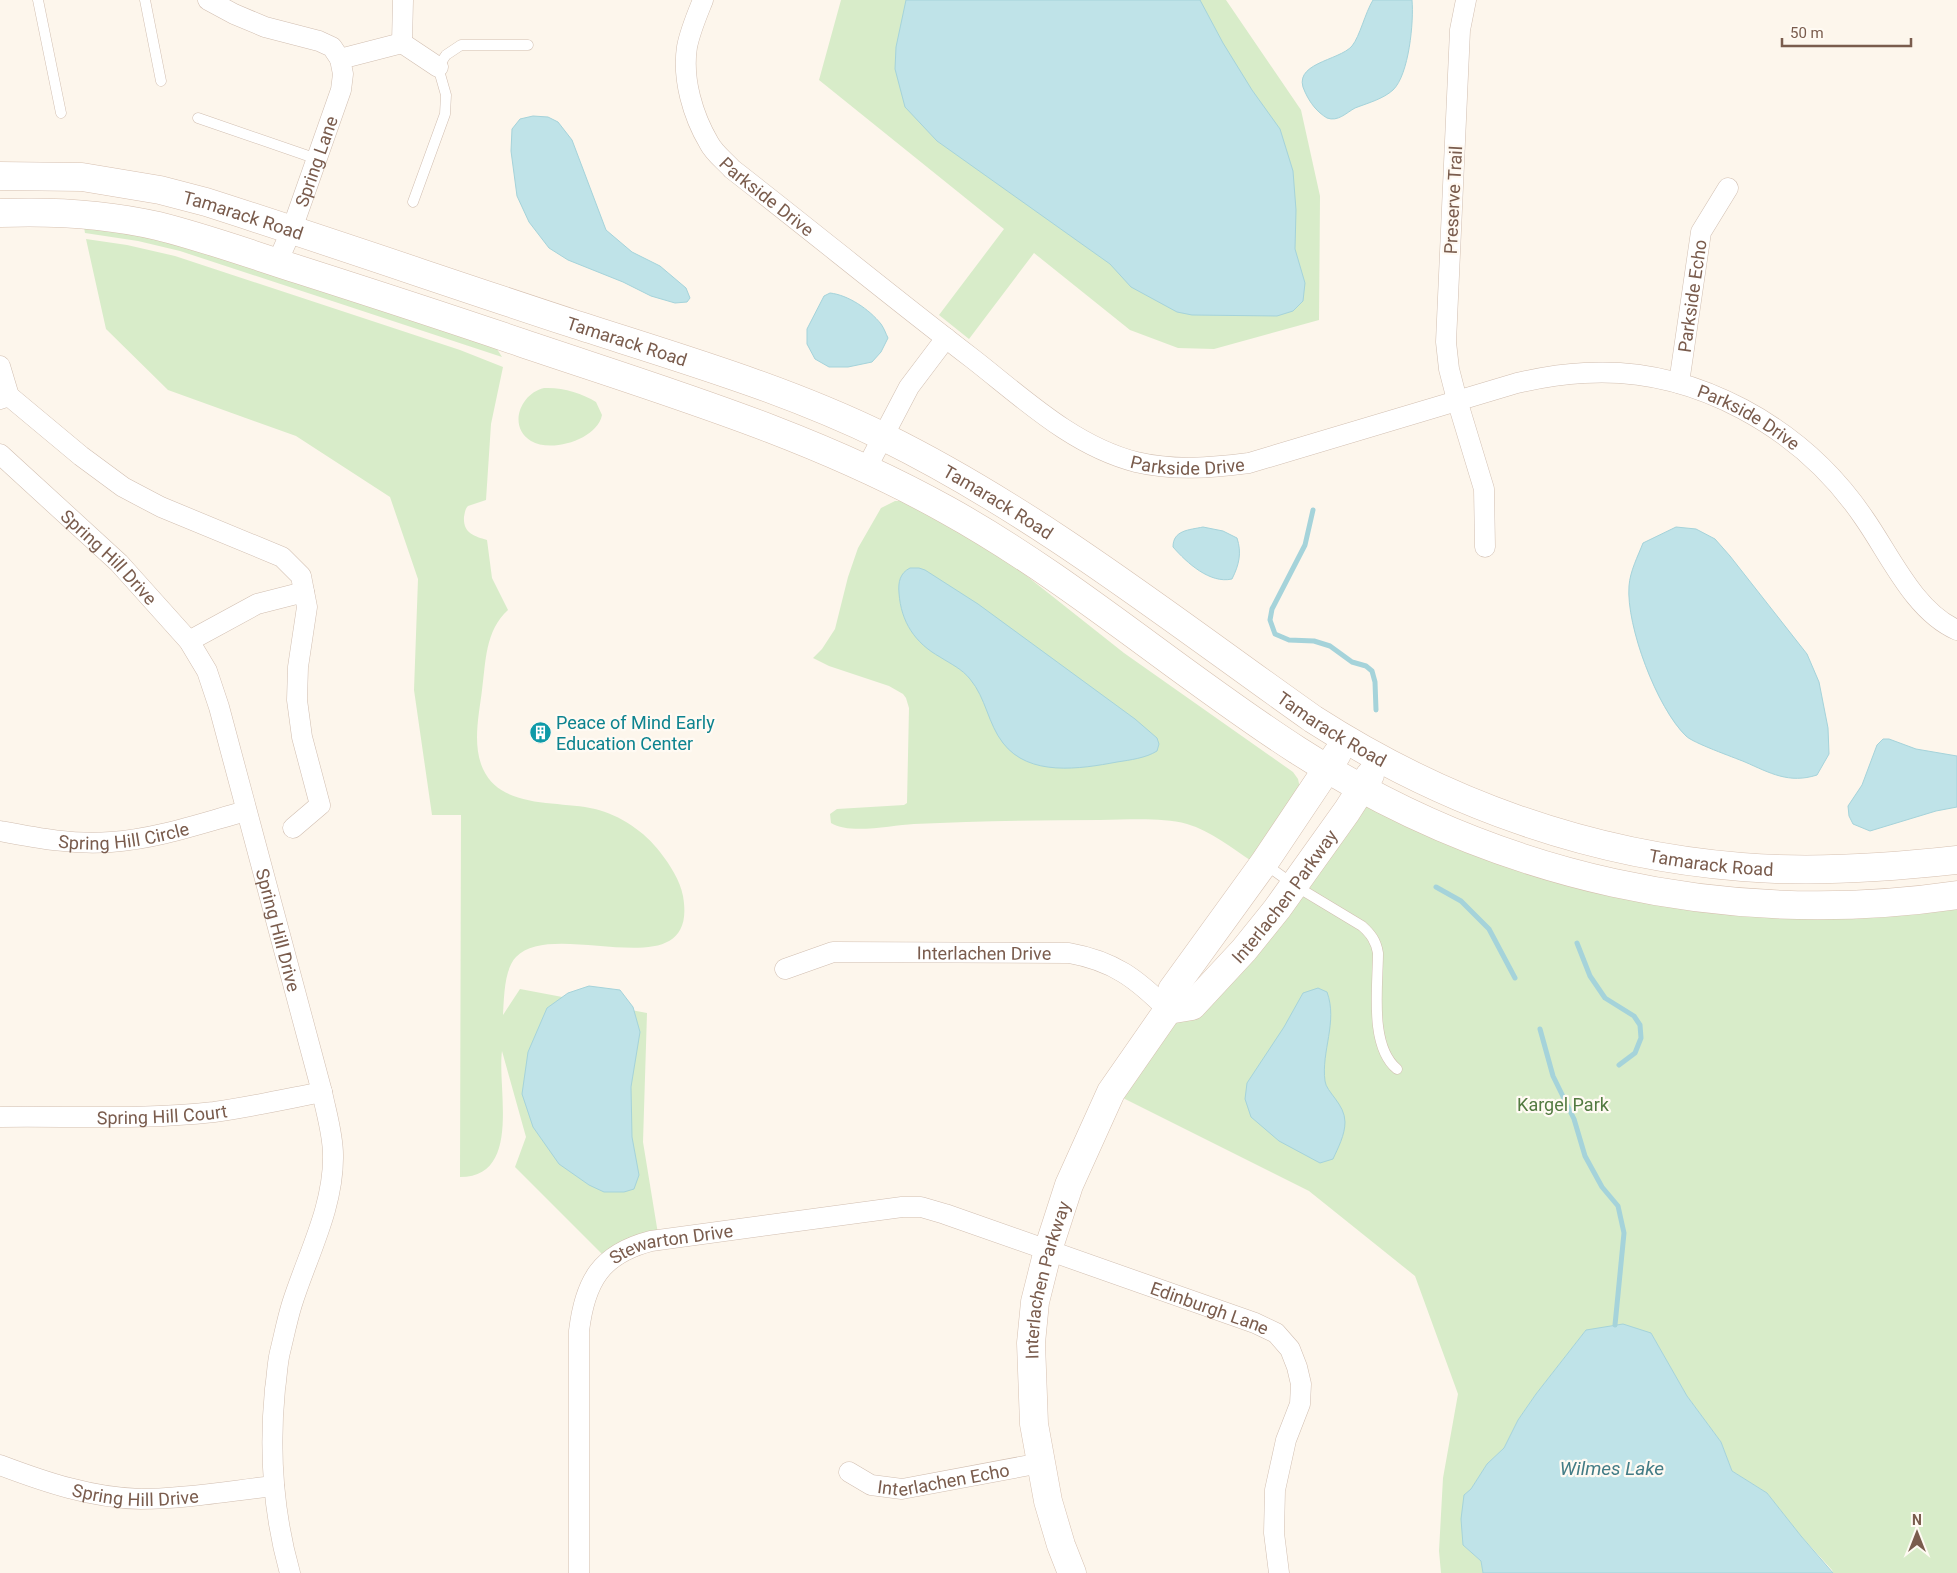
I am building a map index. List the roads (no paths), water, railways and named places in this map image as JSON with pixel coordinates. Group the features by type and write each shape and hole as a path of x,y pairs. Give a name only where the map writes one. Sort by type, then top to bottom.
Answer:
{"street":[{"path":"208,0 234,14 265,27 318,41 332,47 340,59 402,43 438,67"},
{"path":"402,43 403,0"},
{"name":"Parkside Drive","path":"703,0 687,48 687,75 690,97 698,122 710,145 732,168 946,338 1077,438 1134,461 1187,468 1214,467 1249,463 1457,400 1517,383 1552,376 1586,373 1623,374 1679,383 1723,399 1757,416 1816,460 1845,491 1914,594 1928,611 1945,624 1957,630"},
{"name":"Preserve Trail","path":"1457,400 1449,369 1446,342 1460,30 1466,0"},
{"name":"Spring Lane","path":"277,263 292,229 341,90 343,74 340,59"},
{"name":"Tamarack Road","path":"0,176 82,177 160,190 206,202 292,229 790,397 883,437 970,483 1027,517 1313,719 1346,740 1446,792 1513,819 1588,842 1665,858 1743,868 1820,870 1899,866 1957,860"},
{"name":"Parkside Echo","path":"1679,383 1701,232 1728,188"},
{"name":"Tamarack Road","path":"0,213 42,211 120,219 177,232 462,322 741,416 812,444 946,509 1007,546 1270,732 1361,789 1430,824 1498,851 1575,874 1656,892 1732,902 1779,904 1904,902 1957,894"},
{"path":"866,469 909,387 946,338"},
{"path":"0,366 4,398 123,487 161,507 282,557 301,576 307,607 298,667 297,700 302,737 320,805 293,828"},
{"path":"1457,400 1484,489 1486,547"},
{"name":"Spring Hill Drive","path":"0,454 120,563 189,641 207,671 219,707 322,1092 333,1155 331,1183 324,1213 292,1304 279,1354 272,1444 274,1486 280,1538 290,1573"},
{"path":"189,641 257,604 304,592"},
{"name":"Interlachen Parkway","path":"1072,1573 1061,1545 1048,1501 1040,1463 1034,1424 1031,1343 1036,1302 1048,1250 1069,1185 1111,1092 1168,1010 1172,990 1264,863 1346,740"},
{"name":"Interlachen Parkway","path":"1168,1010 1192,1006 1244,950 1347,811 1380,759"},
{"name":"Spring Hill Circle","path":"0,832 49,841 111,842 151,836 246,811"},
{"name":"Interlachen Drive","path":"785,969 833,952 1069,953 1090,957 1114,967 1144,986 1168,1010"},
{"name":"Spring Hill Court","path":"0,1117 169,1115 214,1112 322,1092"},
{"name":"Stewarton Drive","path":"579,1573 579,1331 582,1308 589,1289 600,1269 612,1257 631,1246 659,1240 902,1207 922,1208 945,1214 1048,1250"},
{"name":"Edinburgh Lane","path":"1048,1250 1255,1323 1276,1333 1290,1349 1298,1366 1301,1384 1300,1404 1286,1440 1275,1490 1274,1533 1279,1573"},
{"name":"Interlachen Echo","path":"849,1472 871,1484 902,1489 1040,1463"},
{"name":"Spring Hill Drive","path":"0,1465 72,1489 106,1496 140,1499 183,1497 274,1486"}],"lane":[{"path":"38,0 61,113"},
{"path":"145,0 161,81"},
{"path":"413,202 444,114 446,95 438,67 446,55 461,45 528,45"},
{"path":"198,118 317,159"},
{"path":"1264,863 1294,885 1362,926 1377,944 1378,1033 1387,1057 1397,1069"}],"water":[{"path":"906,0 1200,0 1223,43 1252,90 1280,129 1293,171 1296,210 1295,249 1305,283 1303,301 1293,311 1277,316 1192,315 1177,312 1131,287 1110,264 937,141 905,107 895,69 896,47"},
{"path":"1373,0 1412,0 1411,34 1403,73 1393,90 1385,96 1355,108 1338,118 1327,118 1317,110 1307,96 1302,82 1304,75 1318,64 1346,51 1352,46"},
{"path":"533,116 548,117 558,122 572,140 606,230 632,252 660,266 686,288 690,298 687,302 675,303 651,296 623,282 568,260 549,248 529,222 517,196 511,151 512,129 520,119"},
{"path":"830,293 837,294 858,304 876,318 882,326 888,338 881,352 872,362 848,367 829,367 815,359 807,344 807,329 824,296"},
{"path":"1203,527 1223,531 1237,538 1239,559 1232,579 1224,580 1207,575 1192,565 1173,547 1174,541 1179,534 1187,530"},
{"path":"1676,527 1696,529 1715,539 1807,654 1819,682 1828,728 1829,754 1817,775 1797,778 1780,776 1705,746 1686,736 1664,706 1654,687 1638,644 1629,603 1629,586 1643,543"},
{"path":"910,568 925,570 978,604 1135,719 1157,738 1159,744 1157,751 1132,759 1072,768 1041,766 1014,754 998,736 980,694 967,675 923,645 911,631 900,604 899,589 902,575"},
{"path":"1883,739 1889,739 1916,749 1957,756 1957,807 1936,811 1870,831 1853,824 1849,816 1848,806 1862,785 1877,745"},
{"path":"589,986 620,990 633,1007 640,1032 631,1087 632,1137 639,1175 634,1189 624,1192 604,1192 589,1185 559,1164 533,1127 522,1094 528,1052 547,1008 568,993"},
{"path":"1318,988 1327,992 1331,1014 1324,1070 1325,1081 1342,1110 1345,1122 1343,1137 1333,1159 1320,1163 1279,1141 1251,1117 1245,1099 1247,1083 1284,1027 1303,993"},
{"name":"Wilmes Lake","path":"1623,1324 1651,1333 1687,1396 1721,1442 1732,1471 1767,1493 1833,1573 1483,1573 1481,1561 1463,1545 1461,1519 1464,1495 1471,1489 1487,1464 1504,1448 1518,1420 1536,1394 1586,1330"}],"waterway":[{"path":"1313,510 1305,545 1272,609 1270,620 1275,634 1289,640 1314,641 1330,646 1352,662 1366,666 1372,671 1375,682 1376,710"},
{"path":"1436,887 1461,901 1489,929 1515,978"},
{"path":"1577,943 1590,976 1605,998 1634,1016 1640,1025 1641,1038 1635,1053 1619,1065"},
{"path":"1540,1029 1553,1076 1574,1119 1585,1156 1602,1187 1618,1206 1624,1233 1615,1325"}],"place":[{"name":"Peace of Mind Early Education Center","path":"540,732"}],"park label":[{"name":"Kargel Park","path":"1563,1104"}]}
